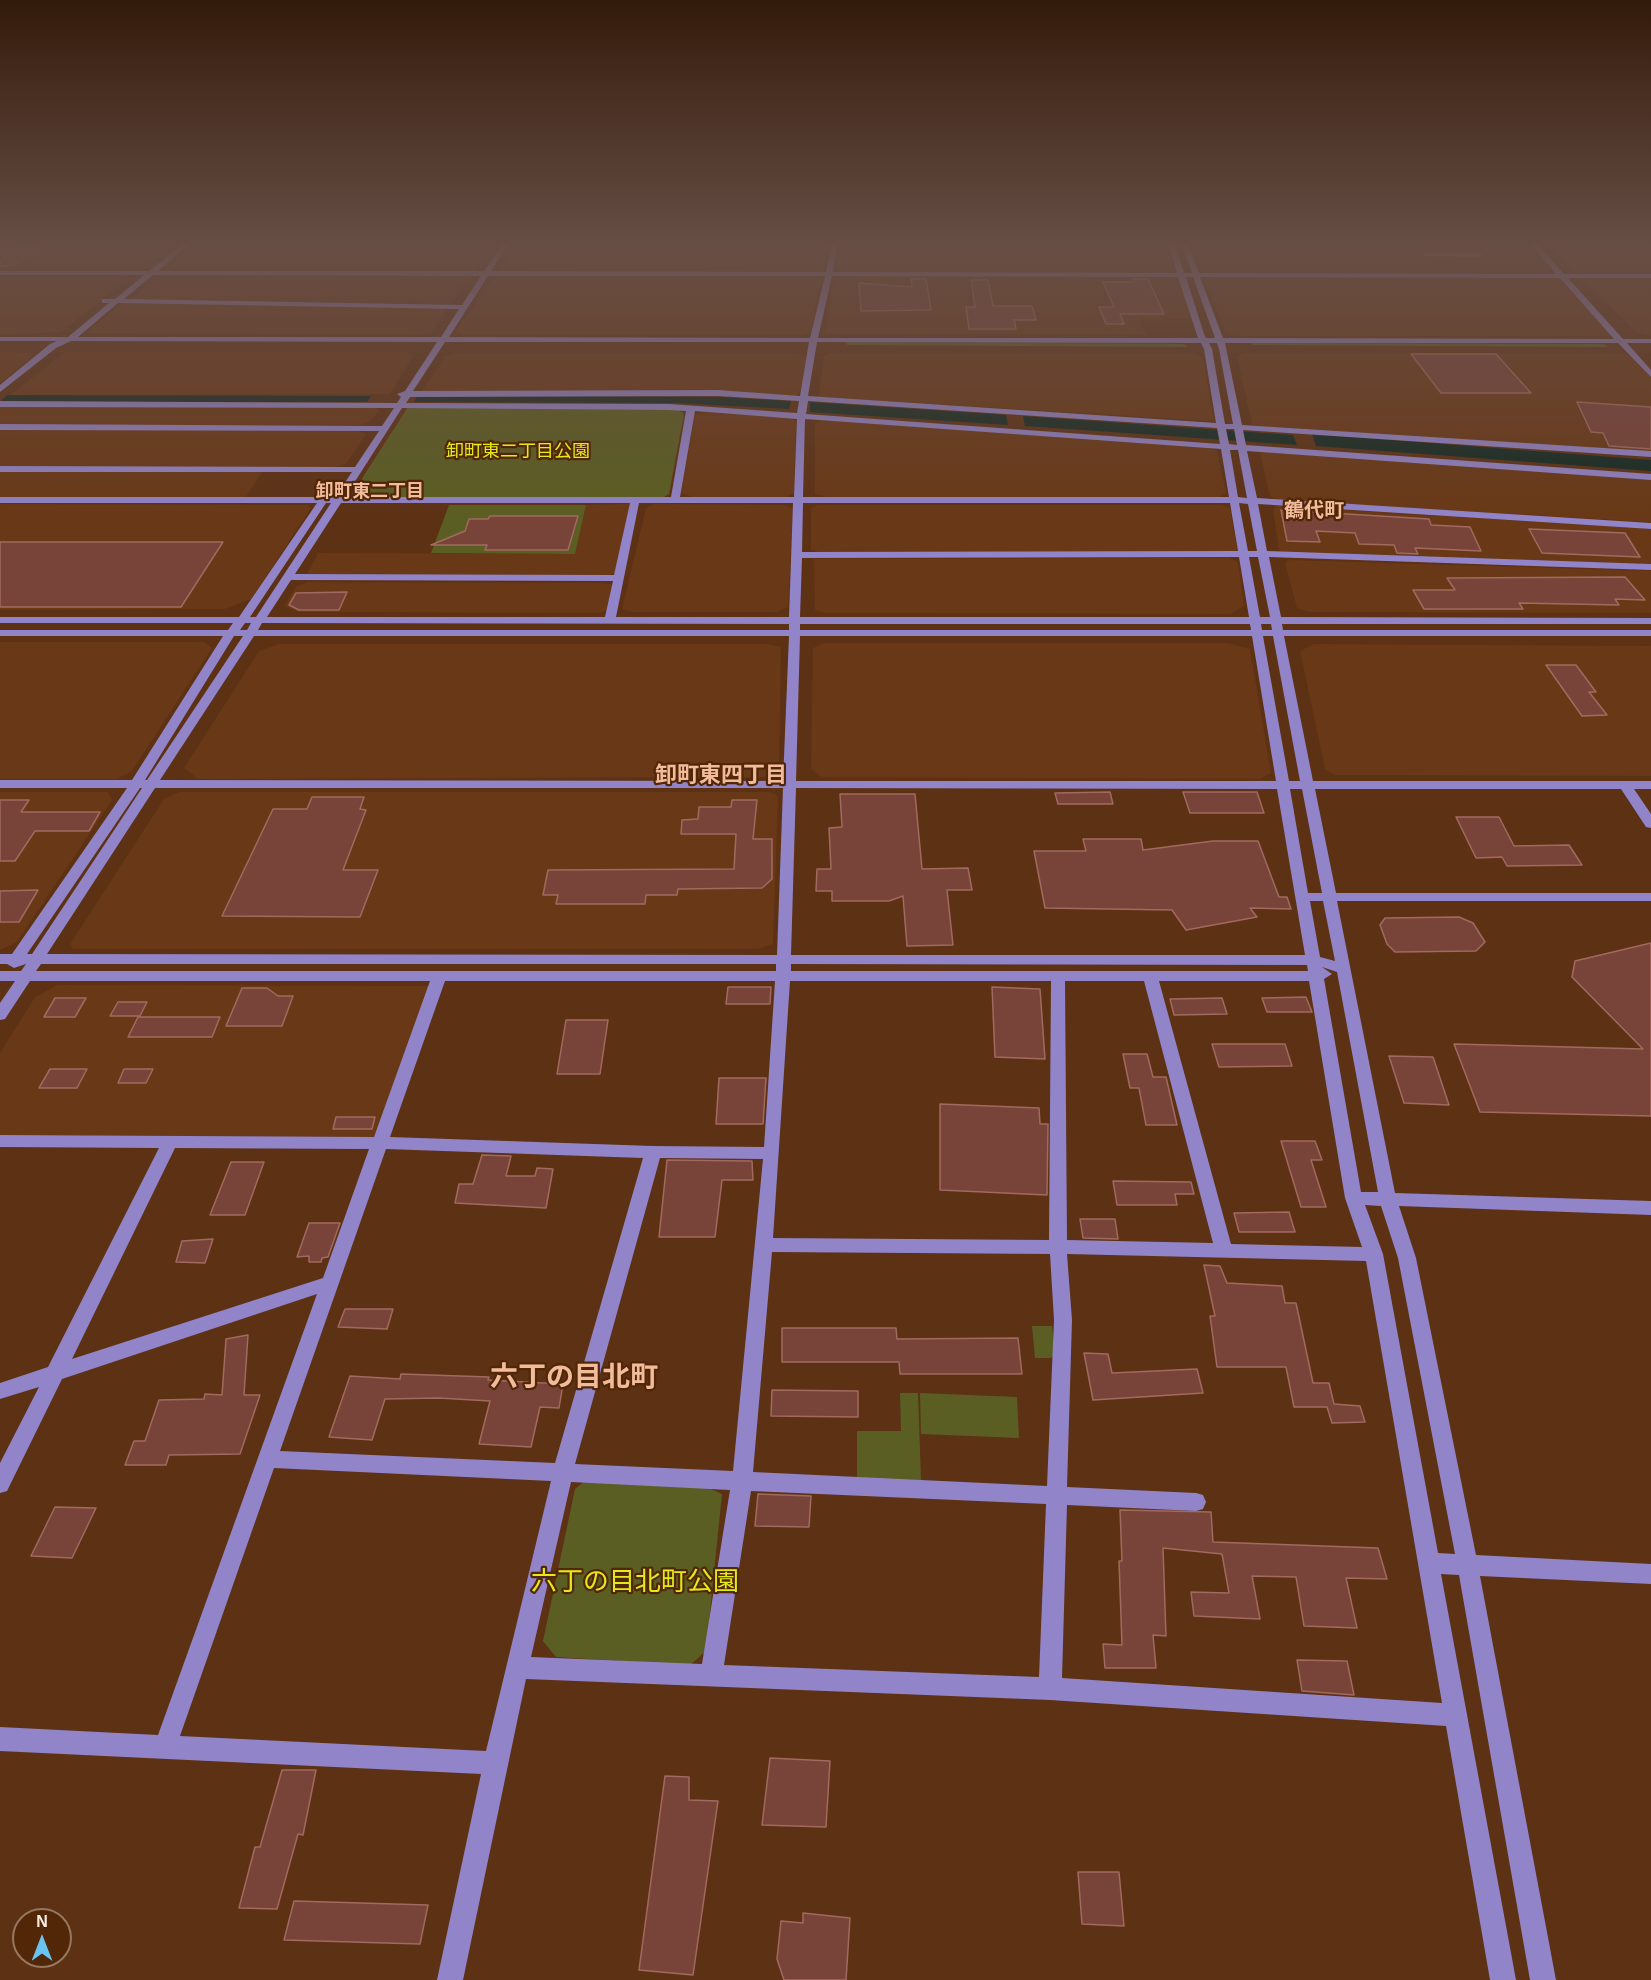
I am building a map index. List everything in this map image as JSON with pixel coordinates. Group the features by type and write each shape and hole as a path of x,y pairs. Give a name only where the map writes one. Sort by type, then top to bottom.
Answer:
{"street":[{"path":"0,389 64,334"},
{"path":"70,339 76,334"},
{"path":"445,338 447,334"},
{"path":"711,1676 742,1480 772,1153 783,968 801,416 815,334"},
{"path":"1200,334 1208,349 1281,785 1354,1198 1374,1254 1503,1980"},
{"path":"1217,334 1239,427 1388,1199 1407,1258 1468,1566 1543,1980"},
{"path":"1614,334 1651,375"},
{"path":"1626,334 1645,350"},
{"path":"0,339 55,342 433,342 445,338 1208,349 1221,345 1651,340"},
{"path":"0,346 70,339 813,344 1202,341 1221,345 1645,350"},
{"path":"0,1015 248,634 288,577 401,399 433,342"},
{"path":"0,404 718,393 1651,454"},
{"path":"401,399 691,408 1651,477"},
{"path":"1,977 18,959 136,784 230,633 243,620 322,500 351,469 401,399"},
{"path":"675,501 691,408"},
{"path":"0,427 380,428"},
{"path":"0,469 351,469"},
{"path":"0,500 1253,501 1651,526"},
{"path":"610,620 635,501"},
{"path":"797,555 1264,554 1651,567"},
{"path":"288,577 618,578"},
{"path":"0,620 795,620 1256,627"},
{"path":"0,633 794,634 1651,621"},
{"path":"1277,627 1651,633"},
{"path":"0,784 1651,785"},
{"path":"1625,785 1651,824"},
{"path":"1302,897 1651,897"},
{"path":"0,960 783,968 1343,969"},
{"path":"1,977 24,975 439,976 783,968 1058,976 1150,976 1315,968"},
{"path":"165,1747 439,976"},
{"path":"1050,1689 1063,1320 1058,1247 1058,976"},
{"path":"1150,976 1224,1250"},
{"path":"0,1141 381,1143 653,1152 772,1153"},
{"path":"0,1484 170,1142"},
{"path":"450,1980 495,1763 563,1472 653,1152"},
{"path":"1354,1198 1651,1208"},
{"path":"763,1245 1058,1247 1374,1254"},
{"path":"0,1391 332,1282"},
{"path":"268,1459 1196,1502"},
{"path":"1430,1563 1651,1574"},
{"path":"519,1668 1050,1689 1456,1715"},
{"path":"0,1739 495,1763"}],"shaded area":[{"path":"321,334 424,334 422,335"},
{"path":"464,334 804,334 802,335"},
{"path":"954,334 1147,334 1147,335"},
{"path":"1231,334 1610,334 1608,336"},
{"path":"0,352 36,353 0,383"},
{"path":"66,352 406,352 413,356 390,394 10,395"},
{"path":"456,353 795,353 807,356 800,392 795,396 739,392 421,392 446,356"},
{"path":"830,353 1194,353 1203,357 1214,421 819,397 824,356"},
{"path":"1243,353 1618,353 1632,356 1651,377 1651,452 1258,426 1252,424 1237,356"},
{"path":"0,407 375,407 379,410 370,422 359,425 0,425"},
{"path":"706,412 790,418 796,421 794,493 786,497 692,497 681,493 695,415"},
{"path":"822,420 1210,448 1217,451 1226,493 1220,497 827,497 815,494 815,423"},
{"path":"0,430 355,430 366,434 346,464 333,467 0,467"},
{"path":"1267,451 1651,479 1651,522 1277,500 1270,496 1260,453"},
{"path":"0,472 262,472 246,497 0,497"},
{"path":"0,504 307,505 311,508 251,599 225,609 0,610"},
{"path":"628,504 632,507 617,572 610,575 307,574 318,553 574,554 586,505"},
{"path":"655,504 784,505 793,509 788,607 777,612 634,612 622,609 646,508"},
{"path":"818,505 1221,505 1230,508 1237,550 1232,553 819,552 811,550 811,508"},
{"path":"1277,506 1651,529 1651,564 1286,553 1279,550 1273,509"},
{"path":"1229,558 1238,562 1244,606 1230,614 825,613 815,610 814,559"},
{"path":"1288,560 1651,571 1651,613 1310,612 1297,608 1285,563"},
{"path":"307,582 605,583 613,585 609,609 601,613 298,612 284,606 296,587"},
{"path":"0,642 204,642 212,648 132,771 117,779 0,779"},
{"path":"824,643 1227,643 1250,649 1271,773 1260,779 821,777 811,769 813,648"},
{"path":"279,644 767,644 781,647 779,771 768,777 198,779 184,768 259,651"},
{"path":"1314,644 1651,646 1651,776 1335,775 1325,769 1300,651"},
{"path":"0,792 108,792 112,800 17,942 0,950"},
{"path":"179,792 770,792 778,796 773,944 758,949 73,949 70,944 164,799"},
{"path":"58,985 429,986 378,1138 0,1135 0,1053 35,997"}],"green space":[{"path":"846,342 1185,344 1187,347 847,345"},
{"path":"1251,343 1604,344 1607,347 1253,345"},
{"name":"卸町東二丁目公園","path":"408,407 679,410 684,414 669,494 664,497 356,497 352,494"},
{"path":"449,505 586,505 575,554 431,553"},
{"path":"1032,1326 1052,1326 1055,1354 1051,1358 1035,1358"},
{"path":"900,1393 918,1393 921,1480 857,1479 857,1431 901,1431"},
{"path":"920,1393 1017,1397 1019,1438 921,1434"},
{"name":"六丁の目北町公園","path":"585,1481 706,1487 722,1494 706,1651 690,1665 556,1657 543,1641 575,1489"}],"water":[{"path":"7,395 371,396 367,402 0,402"},
{"path":"418,395 720,397 791,401 789,409 674,403 414,402"},
{"path":"810,402 1006,415 1008,425 810,412"},
{"path":"1023,416 1293,435 1297,445 1025,426"},
{"path":"1312,434 1651,460 1651,471 1316,446"}],"building":[{"path":"1411,354 1496,354 1531,393 1441,393"},
{"path":"1577,402 1651,407 1651,449 1609,446 1603,433 1591,432"},
{"path":"1281,510 1429,519 1431,525 1470,527 1481,551 1415,548 1418,554 1397,553 1394,545 1359,544 1355,533 1316,531 1320,542 1287,541"},
{"path":"490,516 578,516 568,550 485,550 487,545 431,545 465,531 469,519 488,519"},
{"path":"1529,529 1625,533 1640,557 1542,553"},
{"path":"0,542 223,542 181,607 0,607"},
{"path":"1625,577 1645,600 1615,599 1619,605 1519,603 1523,609 1424,609 1413,590 1455,590 1447,578"},
{"path":"347,592 339,610 299,610 289,605 296,593"},
{"path":"1546,665 1576,665 1596,692 1589,692 1607,715 1582,716"},
{"path":"1110,792 1113,804 1058,804 1055,793"},
{"path":"1183,792 1257,792 1264,813 1190,813"},
{"path":"840,794 915,794 922,869 968,868 972,890 947,890 953,945 907,946 903,896 889,901 832,901 832,891 816,891 817,869 831,869 829,828 842,827"},
{"path":"312,797 364,797 360,809 366,810 343,870 378,870 360,917 222,916 273,809 307,809"},
{"path":"0,800 29,800 21,812 100,812 89,831 35,831 15,861 0,861"},
{"path":"732,800 757,800 753,839 772,839 772,879 762,888 678,889 677,895 646,895 645,904 556,904 558,895 543,895 548,870 734,869 736,834 681,834 682,820 698,819 699,807 731,807"},
{"path":"1456,817 1499,817 1514,846 1569,845 1582,865 1507,866 1502,857 1476,858"},
{"path":"1083,839 1141,839 1143,850 1213,841 1258,841 1279,897 1287,897 1291,909 1250,908 1257,917 1186,930 1172,910 1045,908 1034,851 1086,851"},
{"path":"38,890 19,922 0,922 0,891"},
{"path":"1459,917 1473,923 1485,942 1476,951 1395,952 1387,944 1380,925 1385,918"},
{"path":"1651,943 1651,1116 1480,1112 1454,1044 1643,1049 1572,977 1575,961"},
{"path":"728,987 771,987 770,1004 726,1004"},
{"path":"992,987 1040,989 1045,1059 995,1057"},
{"path":"242,988 267,988 278,996 293,996 282,1026 226,1026"},
{"path":"1306,997 1312,1012 1267,1012 1262,998"},
{"path":"55,998 86,998 75,1017 44,1017"},
{"path":"1222,998 1227,1014 1174,1015 1170,999"},
{"path":"118,1002 147,1002 140,1016 110,1016"},
{"path":"138,1017 220,1017 212,1037 128,1037"},
{"path":"566,1020 608,1020 600,1074 557,1074"},
{"path":"1212,1044 1285,1044 1292,1066 1219,1067"},
{"path":"1123,1054 1147,1054 1153,1077 1166,1077 1177,1125 1146,1125 1139,1088 1130,1088"},
{"path":"1389,1056 1433,1057 1449,1105 1404,1103"},
{"path":"50,1069 87,1069 77,1088 39,1088"},
{"path":"124,1069 153,1069 146,1083 118,1083"},
{"path":"719,1078 766,1078 763,1124 716,1124"},
{"path":"940,1104 1039,1108 1040,1124 1048,1124 1047,1195 940,1190"},
{"path":"336,1117 375,1117 372,1129 333,1129"},
{"path":"1281,1141 1315,1141 1322,1160 1311,1160 1326,1207 1301,1207"},
{"path":"482,1155 511,1156 506,1176 535,1176 537,1168 553,1169 546,1208 455,1203 459,1184 473,1184"},
{"path":"667,1160 752,1161 753,1180 722,1180 715,1237 659,1237"},
{"path":"231,1162 264,1162 245,1215 210,1215"},
{"path":"1113,1181 1191,1182 1194,1194 1175,1194 1177,1205 1117,1205"},
{"path":"1289,1212 1295,1232 1239,1232 1234,1213"},
{"path":"1080,1219 1115,1219 1118,1239 1083,1238"},
{"path":"309,1223 340,1223 328,1257 322,1258 321,1262 309,1262 309,1256 297,1257"},
{"path":"213,1239 205,1263 176,1262 182,1241"},
{"path":"1204,1265 1220,1266 1227,1283 1282,1286 1285,1303 1296,1303 1313,1383 1329,1383 1334,1404 1360,1406 1365,1422 1332,1423 1327,1407 1294,1407 1286,1367 1217,1367 1210,1316 1215,1316"},
{"path":"345,1309 393,1309 387,1329 338,1327"},
{"path":"782,1328 896,1328 897,1339 1018,1338 1022,1374 900,1374 899,1362 782,1362"},
{"path":"248,1335 244,1395 260,1395 240,1454 169,1455 166,1465 125,1465 134,1441 145,1441 159,1400 204,1399 205,1394 222,1395 226,1339"},
{"path":"1084,1353 1108,1354 1112,1373 1197,1369 1203,1393 1093,1400"},
{"path":"401,1374 489,1377 488,1380 563,1384 559,1408 540,1407 531,1447 479,1444 490,1401 439,1398 385,1399 372,1440 329,1437 350,1376 400,1379"},
{"path":"772,1390 858,1391 858,1417 771,1416"},
{"path":"758,1494 811,1496 809,1527 755,1526"},
{"path":"55,1507 96,1508 72,1558 31,1556"},
{"path":"1120,1510 1211,1512 1213,1542 1378,1548 1387,1579 1346,1578 1357,1628 1304,1626 1296,1577 1252,1576 1260,1619 1194,1616 1191,1592 1229,1593 1222,1554 1163,1548 1166,1636 1153,1635 1156,1668 1105,1668 1103,1644 1122,1645"},
{"path":"1297,1660 1347,1661 1354,1695 1302,1691"},
{"path":"770,1758 830,1761 826,1827 762,1825"},
{"path":"282,1770 316,1770 303,1835 298,1834 277,1909 239,1908 255,1847 260,1847"},
{"path":"665,1776 689,1777 689,1800 718,1801 693,1975 639,1970"},
{"path":"1078,1872 1119,1872 1124,1926 1082,1924"},
{"path":"294,1901 428,1905 420,1944 284,1940"},
{"path":"803,1913 850,1918 846,1980 784,1980 777,1959 781,1921 803,1923"}],"district":[{"name":"卸町東二丁目","path":"370,492"},
{"name":"鶴代町","path":"1314,511"},
{"name":"卸町東四丁目","path":"721,776"},
{"name":"六丁の目北町","path":"574,1378"}]}
